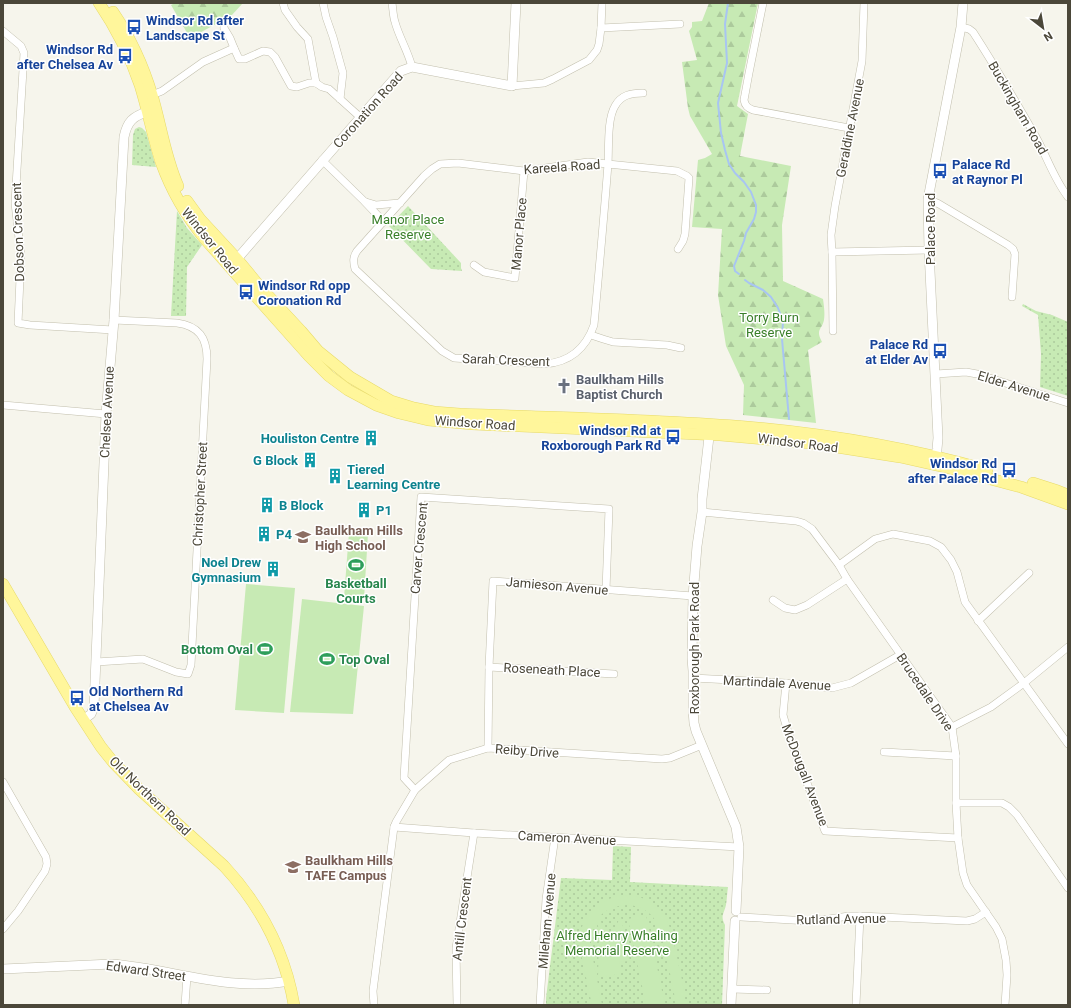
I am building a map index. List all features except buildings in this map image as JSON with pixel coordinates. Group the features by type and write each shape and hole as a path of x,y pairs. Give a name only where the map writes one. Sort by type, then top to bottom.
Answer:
{"main road":[{"name":"Windsor Road","path":"100,3 120,39 151,111 161,162 166,174 178,200 192,222 200,233 233,263 309,356 329,376 352,392 376,405 398,413 428,420 472,424 710,430 748,427 834,437 952,460 1068,495"},
{"name":"Windsor Road","path":"108,3 127,34 144,70 152,95 151,111"},
{"name":"Windsor Road","path":"710,430 746,437 811,443 900,457 1015,485 1068,504"},
{"name":"Old Northern Road","path":"3,584 83,720 101,747 139,789 213,855 234,877 250,897 271,932 289,981 294,1005"}],"street":[{"path":"283,3 285,10 297,28 308,39 316,83"},
{"path":"323,3 342,73 340,99"},
{"path":"392,3 395,24 412,67"},
{"path":"516,3 512,86 544,83 585,62 594,55 597,50 602,3"},
{"path":"763,3 744,100 745,104 748,108 753,110 849,128"},
{"name":"Geraldine Avenue","path":"833,331 831,235 862,61 864,3"},
{"name":"Palace Road","path":"936,457 938,438 928,199 961,27 963,3"},
{"path":"600,28 680,24"},
{"name":"Buckingham Road","path":"961,27 969,29 973,32 992,61 1068,197"},
{"path":"224,28 239,59 245,59 263,51 270,52 275,57 291,86 297,87 309,83 316,83 329,89 360,117"},
{"name":"Dobson Crescent","path":"3,31 21,46 24,53 15,203 21,256 18,323 113,330"},
{"path":"152,95 162,91 203,62 234,48"},
{"name":"Coronation Road","path":"233,263 401,71 412,67 512,86"},
{"name":"Sarah Crescent","path":"384,222 357,251 354,256 355,269 447,355 462,359 545,364 562,361 578,351 584,345 591,335 594,325 608,163 610,116 614,106 620,99 632,93 643,93"},
{"name":"Chelsea Avenue","path":"83,720 91,714 94,707 106,414 114,320 124,137 129,122 137,116 151,111"},
{"path":"322,160 384,222"},
{"name":"Kareela Road","path":"384,222 424,176 440,164 458,163 524,171 588,162 608,163 677,170 689,178 685,234 678,249"},
{"name":"Manor Place","path":"474,266 484,272 516,278 524,171"},
{"path":"928,199 1008,244 1013,249 1015,254 1012,298"},
{"path":"364,201 376,205 400,203"},
{"path":"832,252 929,250"},
{"name":"Christopher Street","path":"96,662 143,659 176,672 188,674 191,665 207,367 207,350 204,340 202,336 186,324 114,320"},
{"path":"591,335 613,342 667,345 681,348"},
{"name":"Elder Avenue","path":"936,374 966,372 978,374 1068,403"},
{"path":"3,405 106,414"},
{"name":"Roxborough Park Road","path":"710,430 693,596 693,710 694,722 702,744 736,827 739,847 737,916 731,1005"},
{"name":"Carver Crescent","path":"415,790 404,778 421,497 609,508 606,590"},
{"name":"Brucedale Drive","path":"702,512 785,520 803,523 812,529 839,565 900,655 934,700 952,727 956,756 958,838 963,873 967,885 996,927 1002,940 1007,975 1005,1005"},
{"path":"839,565 875,539 893,534 930,541 941,547 951,560 957,572 960,588 965,602 1068,744"},
{"path":"978,620 1029,573"},
{"path":"773,600 785,608 795,610 807,605 847,578"},
{"name":"Jamieson Avenue","path":"488,748 489,667 493,581 693,596"},
{"path":"952,727 991,707 1024,683 1068,647"},
{"name":"Martindale Avenue","path":"693,678 786,683 832,688 851,683 900,655"},
{"name":"Roseneath Place","path":"489,667 614,674"},
{"name":"McDougall Avenue","path":"786,683 783,715 825,831 958,838"},
{"name":"Reiby Drive","path":"374,1005 374,991 394,827 415,790 450,760 488,748 662,759 670,758 702,744"},
{"path":"884,752 956,756"},
{"path":"3,782 46,857 47,864 45,871 18,911 3,928"},
{"path":"956,803 1002,804 1009,807 1017,815 1068,888"},
{"name":"Cameron Avenue","path":"394,827 474,833 739,847"},
{"name":"Antill Crescent","path":"457,1005 456,948 474,833"},
{"name":"Mileham Avenue","path":"540,1005 546,899 555,837"},
{"name":"Rutland Avenue","path":"737,916 809,921 860,916 967,921 975,919 986,912"},
{"path":"856,1005 860,916"},
{"name":"Edward Street","path":"3,969 112,964 232,983 275,983 289,981"},
{"path":"185,1005 187,976"},
{"path":"732,989 767,990"}],"green space":[{"path":"175,3 243,3 231,16 190,38 171,5"},
{"name":"Torry Burn Reserve","path":"709,3 758,3 737,106 748,114 740,156 791,166 782,225 783,281 823,299 824,307 824,320 819,332 822,342 808,350 816,423 743,415 744,385 726,346 718,295 722,229 692,227 698,160 712,154 690,116 682,62 697,60 689,31 692,27 692,22 702,21"},
{"path":"139,127 146,132 156,167 132,165 133,135 135,129"},
{"name":"Manor Place Reserve","path":"408,206 461,263 462,271 431,269 389,226"},
{"path":"177,211 187,228 202,245 187,267 186,316 171,316"},
{"path":"1023,304 1036,311 1052,315 1068,322 1068,396 1040,387 1041,354 1038,315 1022,306"},
{"name":"Basketball Courts","path":"349,532 368,533 364,599 344,598"},
{"name":"Bottom Oval","path":"246,584 295,588 284,713 235,710"},
{"name":"Top Oval","path":"302,599 364,606 353,714 290,712"},
{"name":"Alfred Henry Whaling Memorial Reserve","path":"613,846 631,847 630,882 728,887 723,917 725,925 722,1005 546,1005 561,878 612,880"},
{"path":"626,895 640,897 651,902 665,917 673,938 683,983 685,1005 675,1005 673,985 662,936 654,918 639,907 628,905 612,908 600,916 603,932 609,943 620,917 619,915 621,915 630,961 619,962 623,972 611,976 598,977 599,932 597,920 592,928 590,944 602,1005 592,1005 581,951 581,929 584,922 598,905 617,896"},
{"path":"646,915 665,1005 646,1005 628,919"}],"waterway":[{"path":"728,3 725,24 727,63 718,103 721,133 729,164 751,192 756,205 754,219 746,233 734,266 735,271 739,274"},
{"path":"745,280 763,290 771,297 778,308 783,321 782,339 789,419"}],"place":[{"name":"Windsor Rd after Landscape St","path":"134,27"},
{"name":"Windsor Rd after Chelsea Av","path":"125,56"},
{"name":"Palace Rd at Raynor Pl","path":"940,171"},
{"name":"Windsor Rd opp Coronation Rd","path":"246,292"},
{"name":"Palace Rd at Elder Av","path":"940,351"},
{"name":"Baulkham Hills Baptist Church","path":"564,386"},
{"name":"Windsor Rd at Roxborough Park Rd","path":"673,437"},
{"name":"Houliston Centre","path":"371,438"},
{"name":"G Block","path":"310,460"},
{"name":"Windsor Rd after Palace Rd","path":"1009,470"},
{"name":"Tiered Learning Centre","path":"335,476"},
{"name":"B Block","path":"267,505"},
{"name":"P1","path":"364,510"},
{"name":"P4","path":"264,534"},
{"name":"Baulkham Hills High School","path":"303,537"},
{"name":"Basketball Courts","path":"356,565"},
{"name":"Noel Drew Gymnasium","path":"273,569"},
{"name":"Bottom Oval","path":"265,649"},
{"name":"Top Oval","path":"327,659"},
{"name":"Old Northern Rd at Chelsea Av","path":"77,698"},
{"name":"Baulkham Hills TAFE Campus","path":"293,867"}]}
